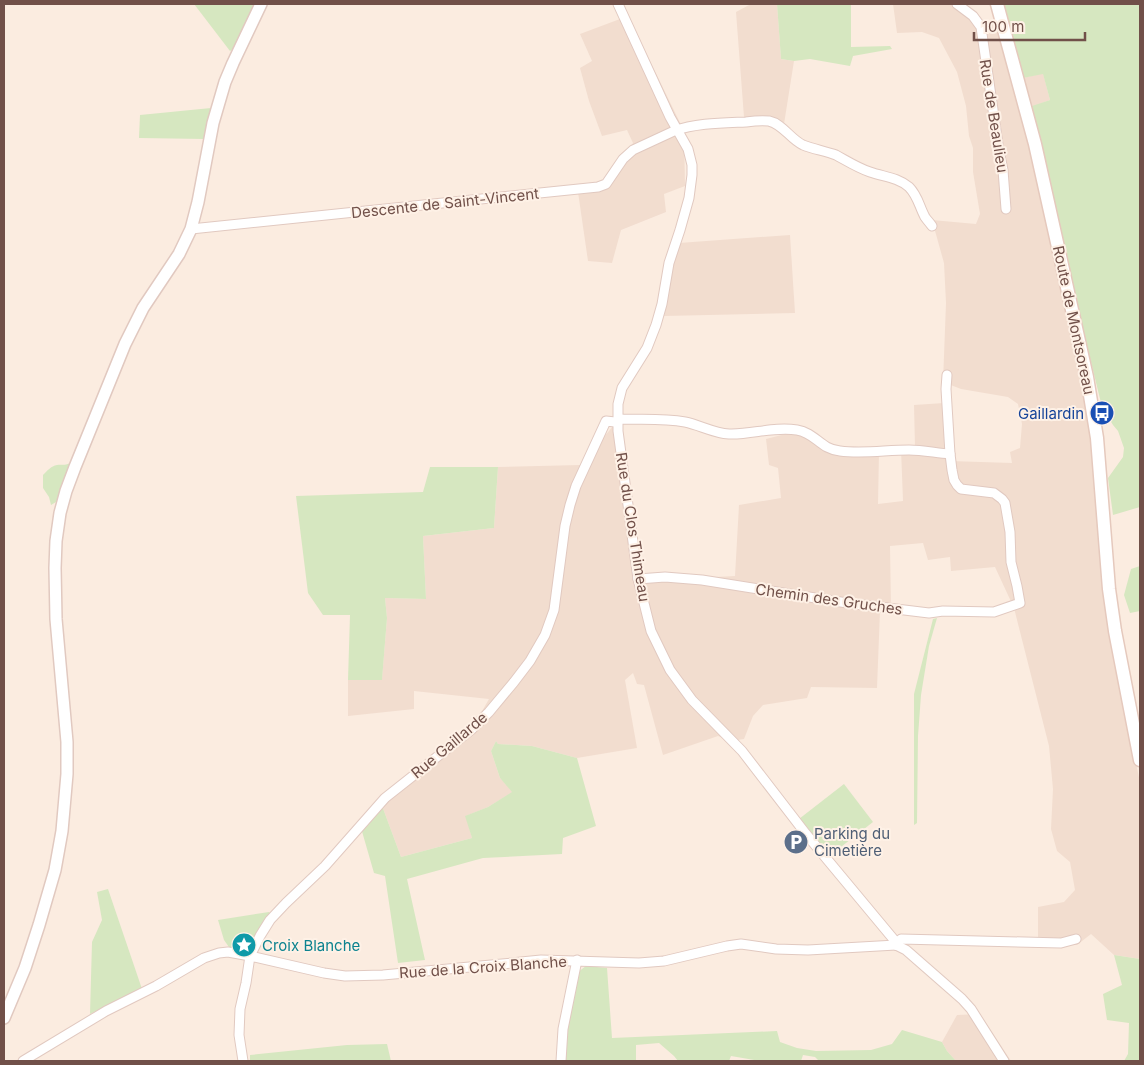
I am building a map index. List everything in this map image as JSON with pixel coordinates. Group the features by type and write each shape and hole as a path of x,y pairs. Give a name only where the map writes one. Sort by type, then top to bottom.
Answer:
{"main road":[{"name":"Route de Montsoreau","path":"997,4 1035,144 1087,377 1098,448 1109,589 1140,760"}],"street":[{"path":"4,1018 25,968 45,906 55,870 63,822 67,774 67,742 56,619 56,541 60,513 75,467 125,344 143,308 179,254 191,229 225,82 261,4"},
{"name":"Rue du Clos Thimeau","path":"618,4 670,118 688,149 692,165 688,198 669,263 662,304 652,336 647,348 622,388 619,397 617,420 638,579 651,631 670,670 692,700 742,751 806,834 895,941 896,945 906,950 971,1009 1004,1061"},
{"name":"Rue de Beaulieu","path":"957,4 973,16 981,27 1006,209"},
{"name":"Descente de Saint-Vincent","path":"191,229 598,188 606,184 623,159 633,150 677,130 717,123 766,121 780,126 795,140 803,144 835,155 858,168 890,176 901,181 918,198 925,217 932,226"},
{"path":"606,421 614,422 620,419 667,419 729,434 791,429 814,436 831,450 866,452 910,450 950,454 946,389 947,375"},
{"name":"Rue Gaillarde","path":"243,1061 239,1035 239,1018 250,956 270,920 325,866 385,798 471,730 500,699 530,661 545,634 554,610 565,526 572,495 619,397"},
{"name":"Chemin des Gruches","path":"638,579 665,577 702,580 847,603 928,613 943,610 994,612 1020,603 1012,562 1010,532 1005,503 994,493 961,490 954,480 950,454"},
{"name":"Rue de la Croix Blanche","path":"23,1061 106,1011 156,986 204,958 219,953 228,952 250,956 345,976 541,960 639,963 664,961 741,944 776,949 808,950 896,945 901,939 1061,943 1076,939"},
{"path":"561,1061 563,1029 576,960"}],"shaded area":[{"path":"751,4 777,4 781,59 794,61 784,124 766,119 744,117 736,12"},
{"path":"893,4 964,4 981,23 997,23 1023,78 1043,73 1050,100 1021,111 1084,385 1119,683 1140,782 1140,959 1114,955 1091,934 1077,945 1038,945 1038,907 1064,902 1075,890 1070,862 1057,851 1051,829 1053,789 1049,746 1014,608 995,567 951,571 950,557 928,560 923,543 890,546 891,609 880,611 877,688 811,687 807,698 763,705 753,716 744,739 730,741 718,736 663,755 644,685 637,684 633,673 625,680 637,748 577,758 532,746 498,744 496,741 491,751 500,778 513,792 488,807 466,816 472,838 401,857 381,803 436,757 481,713 489,699 414,691 414,709 348,716 348,680 382,679 387,618 385,598 426,599 423,536 494,528 498,467 580,465 614,425 640,581 735,576 739,505 781,498 778,468 769,465 766,439 805,429 824,449 879,452 878,504 903,501 901,449 915,447 914,405 944,403 950,461 1012,463 1010,452 1020,448 1022,424 1018,404 1008,397 961,389 943,382 946,303 944,263 932,220 976,224 980,214 973,172 973,148 969,136 966,106 957,72 939,38 922,32 897,33"},
{"path":"628,16 684,131 685,186 664,194 666,212 621,230 612,263 588,261 578,192 607,187 633,143 627,130 602,136 589,101 580,68 592,61 580,34"},
{"path":"790,235 795,313 664,316 671,272 679,243"},
{"path":"980,1014 1011,1061 956,1061 947,1051 942,1042 957,1015"}],"green space":[{"path":"194,4 257,4 236,47 230,51"},
{"path":"777,4 851,4 851,47 890,46 892,49 853,56 850,66 810,59 794,61 781,59"},
{"path":"1003,4 1140,4 1140,507 1113,515 1108,478 1123,457 1124,448 1118,431 1102,407 1061,239 1032,106 1050,100 1043,74 1023,78"},
{"path":"211,108 204,139 139,138 140,115"},
{"path":"70,463 71,465 56,502 51,505 49,497 43,488 43,475 53,466"},
{"path":"430,467 498,467 494,528 423,536 426,599 385,598 387,618 382,680 348,680 350,615 323,615 308,593 296,496 423,492"},
{"path":"1140,566 1140,611 1130,613 1124,595 1131,569"},
{"path":"937,618 929,646 921,695 918,736 917,823 914,825 914,694 933,619"},
{"path":"496,741 498,744 532,746 577,758 596,826 563,838 562,854 483,858 407,879 425,960 398,963 385,876 374,873 361,828 381,803 401,857 472,838 465,816 488,807 512,792 500,778 491,751"},
{"path":"844,784 873,822 828,857 799,819"},
{"path":"108,889 142,989 90,1014 92,942 102,920 97,892"},
{"path":"269,912 271,914 251,948 246,951 231,950 224,940 218,920"},
{"path":"1114,955 1140,959 1140,1061 1124,1061 1128,1054 1129,1023 1107,1020 1103,994 1122,985"},
{"path":"586,966 607,968 612,1038 777,1031 780,1042 797,1048 816,1051 871,1050 892,1044 902,1030 942,1042 956,1061 819,1061 815,1057 803,1055 801,1061 760,1061 731,1056 729,1061 678,1061 659,1043 636,1045 636,1061 564,1061 565,1032 578,972"},
{"path":"387,1044 391,1061 250,1061 250,1055 347,1045"}],"place":[{"name":"Gaillardin","path":"1102,413"},
{"name":"Parking du Cimetière","path":"796,842"},
{"name":"Croix Blanche","path":"244,945"}]}
